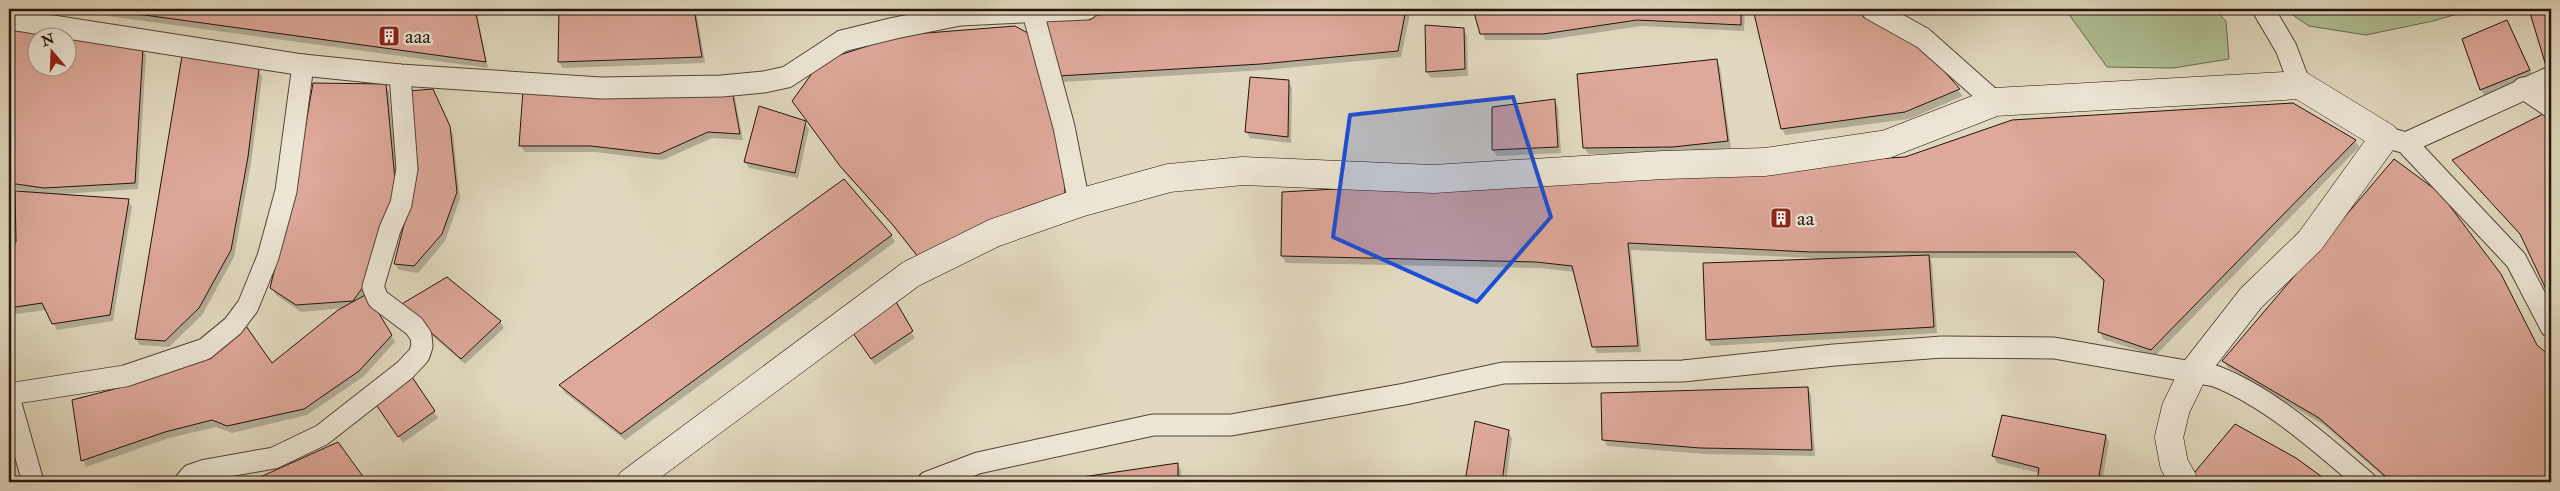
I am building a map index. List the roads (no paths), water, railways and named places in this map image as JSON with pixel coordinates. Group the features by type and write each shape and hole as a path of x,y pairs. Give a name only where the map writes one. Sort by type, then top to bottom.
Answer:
{"street":[{"path":"9,19 303,65 400,75 601,88 747,84 787,77 842,41 886,30 960,15 1033,10 1087,9"},
{"path":"1871,9 1923,38 1995,102"},
{"path":"2263,9 2286,48 2300,85"},
{"path":"1033,10 1064,127 1079,203"},
{"path":"33,482 9,396 125,376 205,349 233,326 248,306 268,257 286,191 303,65"},
{"path":"185,482 191,475 206,470 274,458 322,435 405,370 420,355 422,346 421,336 414,326 378,299 373,287 390,229 401,204 407,170 400,75"},
{"path":"2184,482 2174,464 2169,437 2176,408 2194,371 2251,298 2310,240 2395,140 2551,76"},
{"path":"631,482 911,274 994,232 1079,203 1169,178 1243,171 1433,179 1663,165 1765,162 1887,144 1995,102 2300,85 2395,140 2516,260 2551,327"},
{"path":"2524,88 2551,107"},
{"path":"928,482 978,463 1154,424 1232,425 1405,394 1503,373 1683,371 1834,355 1942,347 2054,348 2215,376 2240,385 2315,440 2366,482"}],"place":[{"name":"aaa","path":"389,36"},
{"name":"aa","path":"1781,218"}]}
